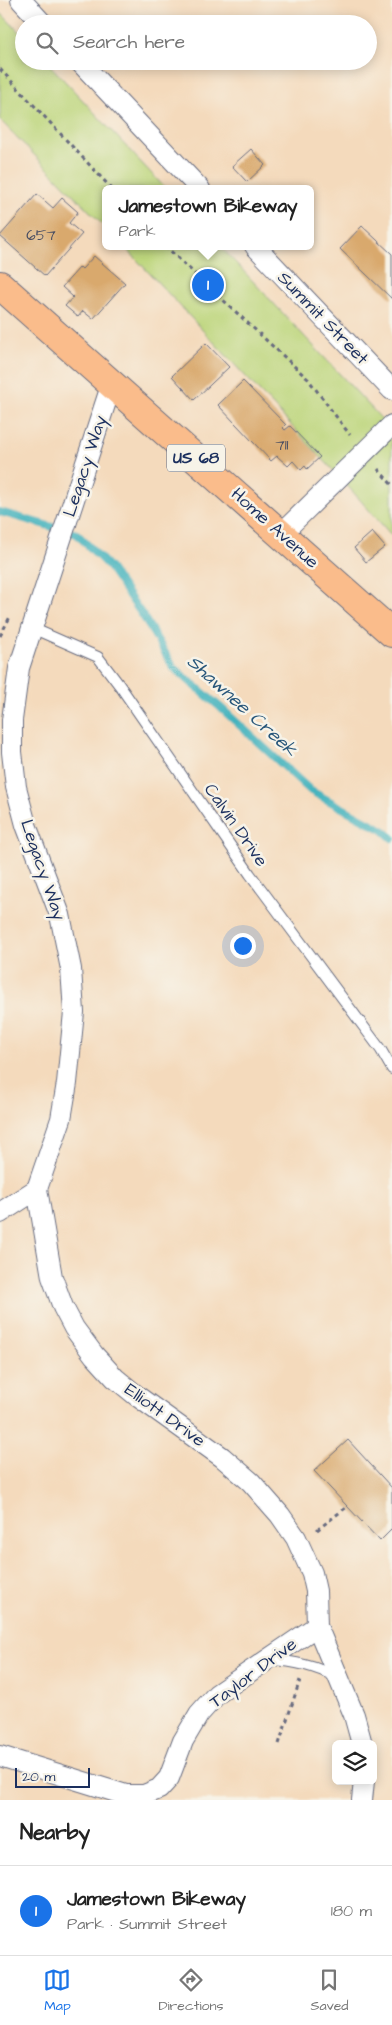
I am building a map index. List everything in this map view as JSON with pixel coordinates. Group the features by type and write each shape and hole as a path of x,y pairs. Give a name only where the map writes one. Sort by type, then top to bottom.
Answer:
{"main road":[{"name":"Home Avenue","path":"0,285 112,382 392,633"}],"street":[{"path":"21,0 35,15"},
{"path":"88,70 196,185"},
{"name":"Summit Street","path":"259,250 392,390"},
{"name":"Legacy Way","path":"37,1189 61,1119 74,1012 71,969 60,915 26,825 16,787 12,752 12,720 19,668 112,382"},
{"path":"280,534 392,425"},
{"path":"0,1213 37,1189"},
{"name":"Elliott Drive","path":"37,1189 55,1284 63,1307 74,1328 94,1355 115,1378 137,1396 222,1456 251,1482 280,1514 298,1544 312,1573 316,1590 317,1626"},
{"path":"317,1626 354,1715 361,1740"},
{"name":"Taylor Drive","path":"0,1756 126,1796 144,1795 159,1789 169,1778 183,1741 199,1714 217,1694 317,1626"},
{"path":"362,1800 364,1785"}],"lane":[{"name":"Calvin Drive","path":"32,628 98,657 250,874 392,1069"},
{"path":"267,1659 305,1664 339,1679"}],"path":[{"path":"0,69 108,185"},
{"path":"170,250 308,379 364,453 392,485"},
{"path":"298,1544 348,1506"},
{"path":"279,1744 305,1664"}],"green space":[{"path":"0,12 15,28 15,70 54,70 162,185 102,185 102,224 0,120"},
{"path":"128,250 224,250 392,430 392,536"}],"building":[{"path":"251,149 265,165 247,182 232,166"},
{"path":"37,194 53,208 62,198 78,212 69,223 82,234 45,276 0,236"},
{"path":"362,226 392,254 392,299 340,249"},
{"path":"94,256 125,283 93,319 83,311 78,317 65,306 73,297 62,287 80,267 82,269"},
{"path":"206,343 229,367 194,400 172,376"},
{"path":"243,381 286,425 283,428 285,430 290,426 320,457 307,469 305,466 301,470 293,461 288,466 277,456 271,461 218,405"},
{"path":"372,532 385,547 366,562 354,548"},
{"path":"348,1440 392,1488 392,1529 380,1541 314,1471"}],"waterway":[{"name":"Shawnee Creek","path":"0,512 77,534 109,567 143,616 174,668 220,707 311,791 383,830 392,838"}],"place":[{"name":"Jamestown Bikeway","path":"208,285"}]}
